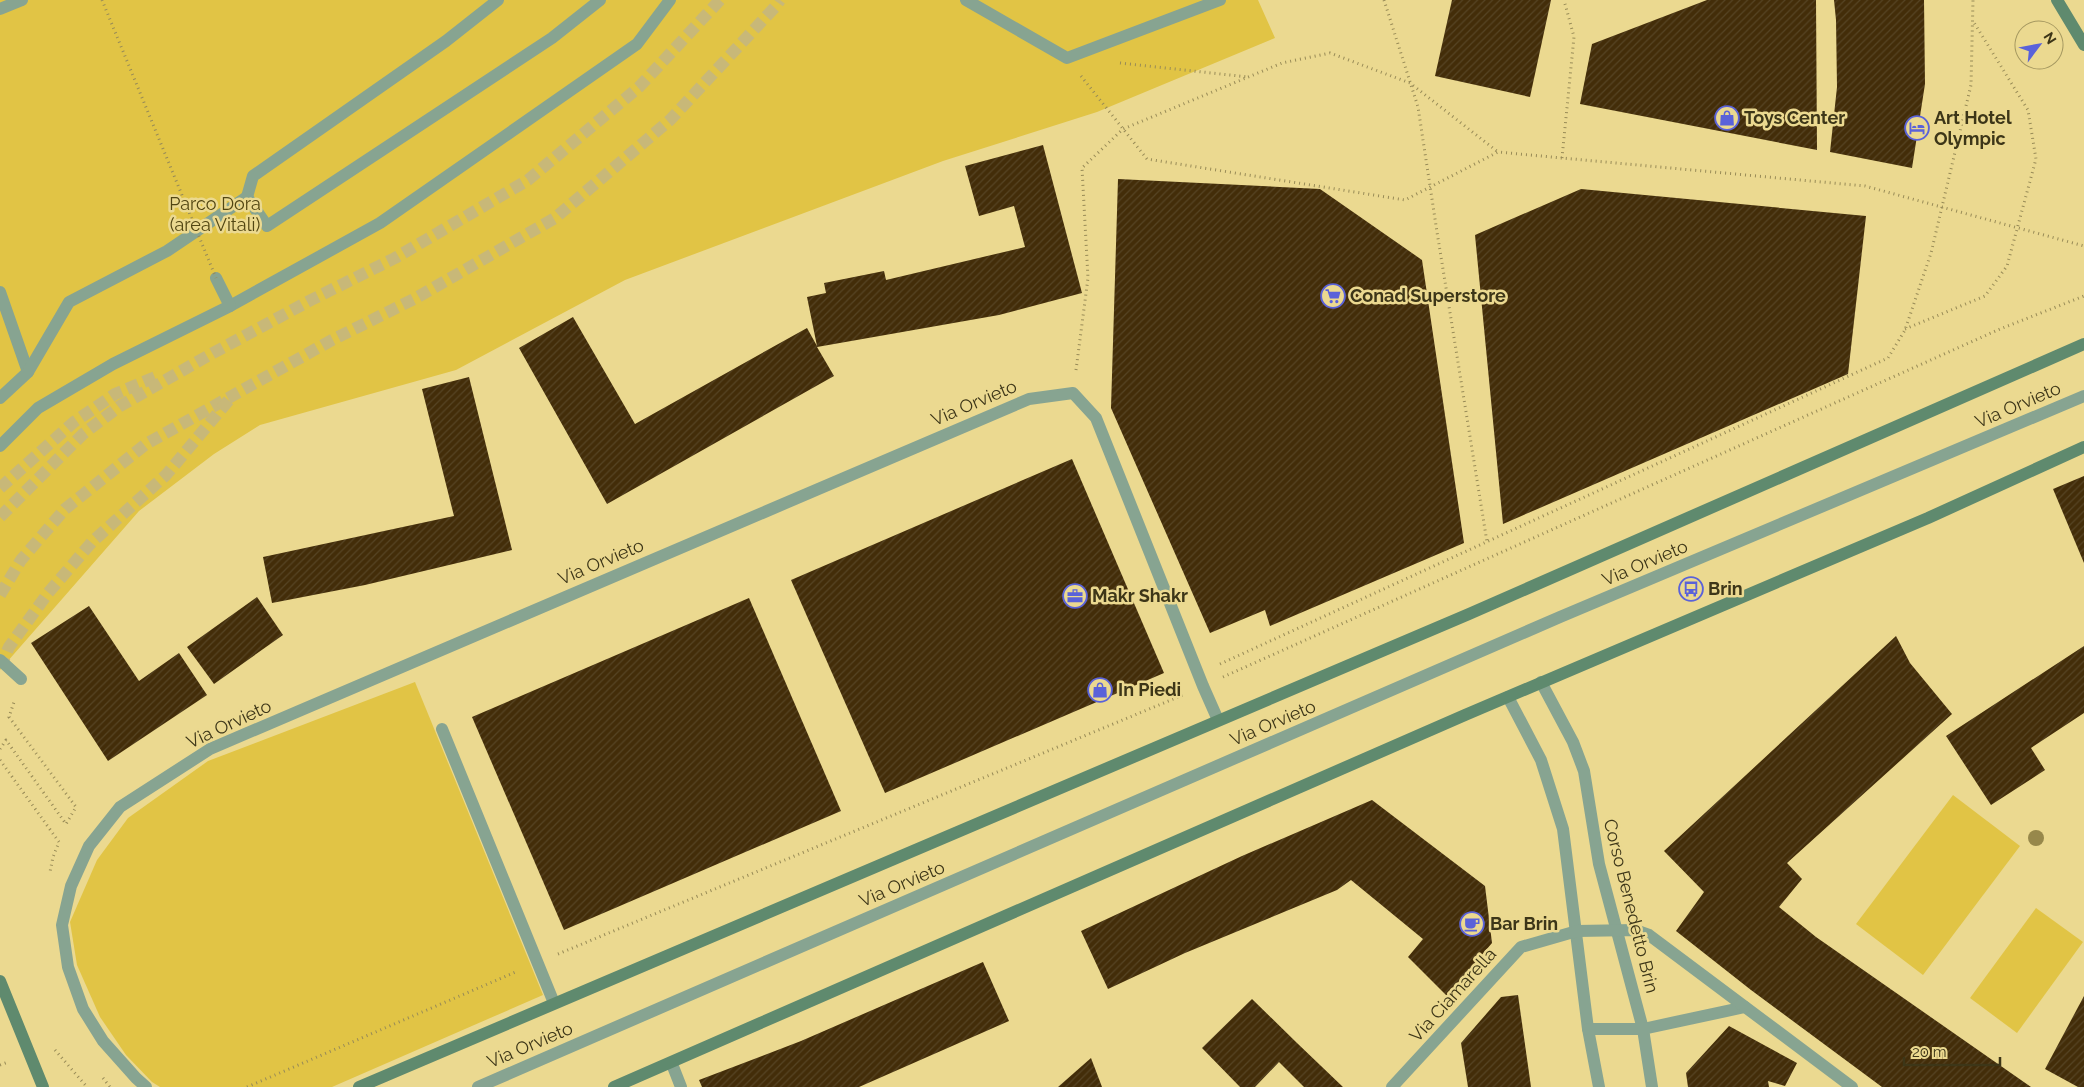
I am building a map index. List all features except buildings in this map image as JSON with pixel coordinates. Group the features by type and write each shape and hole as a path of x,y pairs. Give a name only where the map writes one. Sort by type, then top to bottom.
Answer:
{"street":[{"path":"0,8 22,0"},
{"path":"0,398 28,372 69,302 168,251 247,197 253,176 446,41 498,0"},
{"path":"247,197 267,226 552,38 600,0"},
{"path":"0,446 38,408 113,364 230,306 380,223 637,44 670,0"},
{"path":"966,0 1067,58 1220,0"},
{"path":"2057,0 2084,45"},
{"path":"216,278 230,306"},
{"path":"0,292 28,372"},
{"name":"Via Orvieto","path":"359,1087 1630,544 2084,344"},
{"name":"Via Orvieto","path":"146,1087 102,1041 83,1008 68,968 62,926 71,886 89,846 120,807 210,749 1029,399 1073,393 1096,418 1218,720"},
{"name":"Via Orvieto","path":"478,1087 1560,617 2084,396"},
{"path":"614,1087 672,1064 1542,682 1928,518 2084,447"},
{"path":"0,660 21,679"},
{"name":"Corso Benedetto Brin","path":"1542,682 1573,742 1584,771 1599,864 1643,1029 1652,1087"},
{"path":"1508,697 1541,760 1563,829 1588,1029 1599,1087"},
{"path":"442,729 554,1003"},
{"name":"Via Ciamarella","path":"1392,1087 1521,947 1577,931 1618,930 1635,930 1649,935 1852,1087"},
{"path":"0,981 43,1087"},
{"path":"1588,1029 1643,1029 1744,1007"},
{"path":"672,1064 680,1087"}],"path":[{"path":"102,0 216,278"},
{"path":"1384,0 1418,107 1486,542"},
{"path":"1562,158 1574,37 1564,0"},
{"path":"1198,674 1888,358 1904,330 1931,253 1971,85 1973,0"},
{"path":"1904,330 1985,296 2007,266 2036,160 2028,110 1972,20"},
{"path":"1073,393 1088,278 1082,168 1123,129 1282,63 1330,52 1410,83 1498,152"},
{"path":"1067,58 1147,159 1405,200 1498,152 1865,186 2084,246"},
{"path":"1115,63 1248,77"},
{"path":"248,1087 538,963 1203,686 2000,329 2084,296"},
{"path":"0,749 6,740 66,824 76,808 10,717 21,679"},
{"path":"49,1044 87,1087"}],"green space":[{"name":"Parco Dora (area Vitali)","path":"0,0 1258,0 1275,38 1097,112 943,161 625,280 456,370 260,425 214,454 139,511 0,670"},
{"path":"415,682 543,995 332,1087 160,1087 152,1082 126,1055 100,1017 77,965 70,922 97,860 128,818 208,761"},
{"path":"1953,795 2020,846 1923,975 1856,924"},
{"path":"2036,908 2083,942 2017,1033 1970,998"}],"tunnel":[{"path":"0,517 83,434 120,406 311,300 395,258 528,180 639,87 720,0"},
{"path":"0,595 21,560 65,509 146,444 332,340 416,298 555,218 670,120 780,0"},
{"path":"0,488 74,422 115,394 160,375"},
{"path":"0,668 9,647 48,593 92,542 166,475 229,400"}],"place":[{"name":"Toys Center","path":"1727,118"},
{"name":"Art Hotel Olympic","path":"1917,128"},
{"name":"Conad Superstore","path":"1333,296"},
{"name":"Brin","path":"1691,589"},
{"name":"Makr Shakr","path":"1075,596"},
{"name":"In Piedi","path":"1100,690"},
{"name":"Bar Brin","path":"1472,924"}]}
